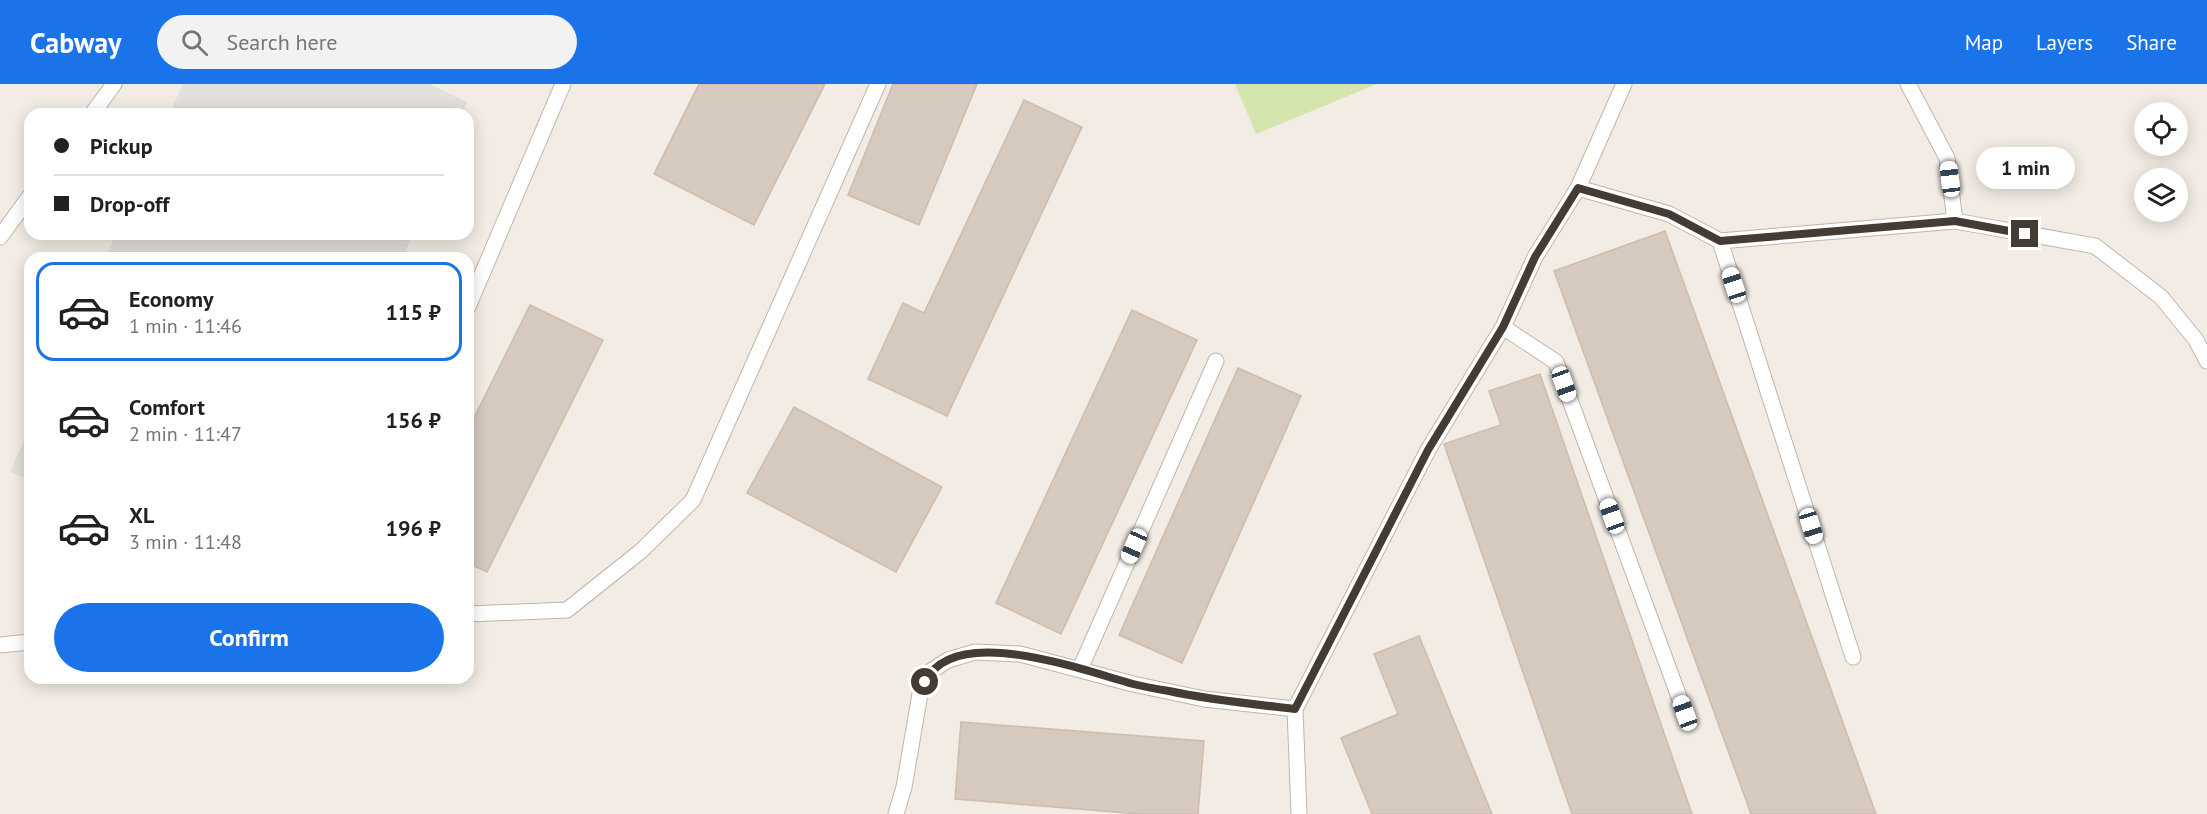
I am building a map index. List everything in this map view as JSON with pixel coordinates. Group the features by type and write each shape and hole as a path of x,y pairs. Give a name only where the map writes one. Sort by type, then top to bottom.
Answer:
{"lane":[{"path":"96,108 114,84"},
{"path":"474,293 562,84"},
{"path":"474,614 567,610 641,551 693,500 878,84"},
{"path":"1299,814 1295,709 1428,450 1503,327 1535,257 1578,188 1624,84"},
{"path":"1908,84 1947,158 1955,221"},
{"path":"1578,188 1669,214 1720,241 1955,221 2095,246 2161,297 2196,340 2207,361"},
{"path":"0,237 24,204"},
{"path":"1720,241 1853,657"},
{"path":"1503,327 1556,362 1685,713"},
{"path":"1080,669 1216,361"},
{"path":"0,645 24,643"},
{"path":"896,814 904,787 920,694 930,671 948,660 975,652 1020,654 1133,684 1204,699 1295,709"}],"green space":[{"path":"1235,84 1377,84 1256,134"}],"shaded area":[{"path":"183,84 429,84 467,102 464,108 172,108"},
{"path":"113,240 410,240 406,252 108,252"},
{"path":"24,440 24,478 10,472"}],"building":[{"path":"699,84 825,84 754,225 654,174"},
{"path":"893,84 977,84 919,225 848,195"},
{"path":"1024,100 1082,127 947,416 868,379 903,303 924,313"},
{"path":"1665,231 1876,814 1751,814 1554,271"},
{"path":"530,305 603,340 487,572 474,566 474,418"},
{"path":"1132,310 1197,340 1061,634 996,603"},
{"path":"1238,368 1301,396 1182,663 1119,635"},
{"path":"1540,374 1692,814 1572,814 1444,444 1501,425 1489,391"},
{"path":"794,407 942,487 896,572 747,493"},
{"path":"1419,636 1492,814 1372,814 1341,738 1398,714 1374,654"},
{"path":"961,722 1204,741 1198,814 1140,814 955,799"}],"route":[{"path":"925,682 930,671 948,660 975,652 1020,654 1133,684 1204,699 1295,709 1428,450 1503,327 1535,257 1578,188 1669,214 1720,241 1955,221 2025,234"}]}
